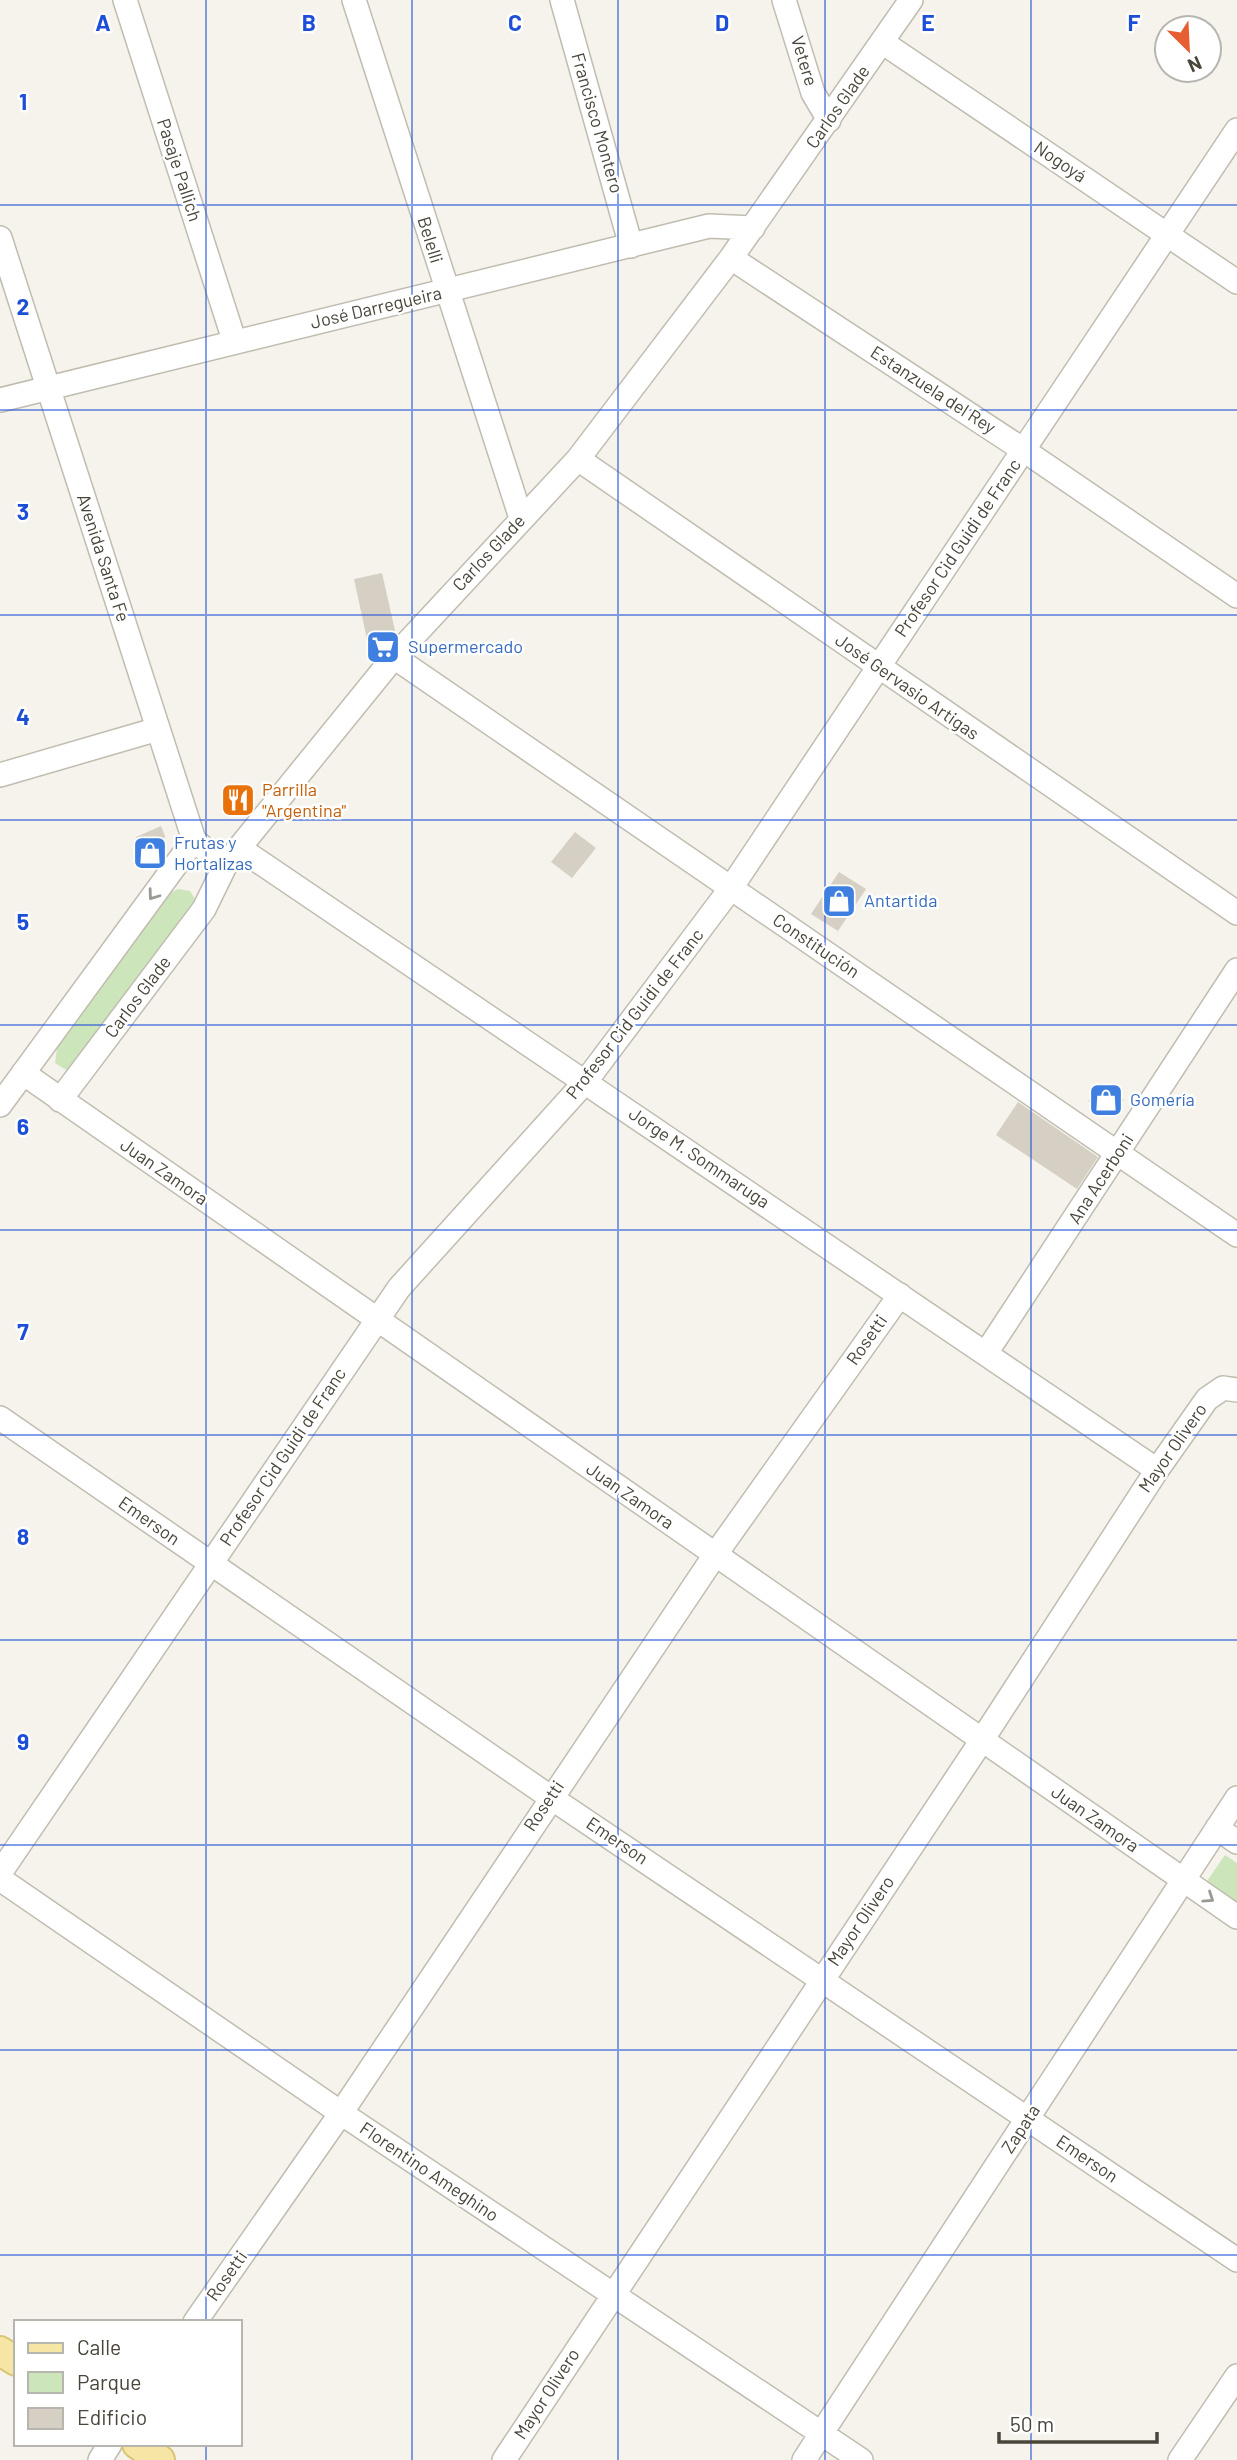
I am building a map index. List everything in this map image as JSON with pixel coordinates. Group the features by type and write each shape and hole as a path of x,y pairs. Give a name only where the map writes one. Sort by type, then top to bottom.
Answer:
{"main road":[{"path":"140,2446 160,2460"}],"street":[{"name":"Pasaje Pallich","path":"125,0 234,341"},
{"name":"Belelli","path":"354,0 521,518"},
{"name":"Francisco Montero","path":"562,0 631,246"},
{"name":"Vetere","path":"784,0 813,93 828,120"},
{"name":"Carlos Glade","path":"60,1100 204,909 225,866 239,848 394,657 578,459 753,228 911,0"},
{"name":"Nogoyá","path":"882,42 1237,282"},
{"name":"Profesor Cid Guidi de Franc","path":"0,1873 377,1320 419,1265 586,1081 731,888 1237,130"},
{"name":"José Darregueira","path":"0,400 709,226 753,228"},
{"name":"Avenida Santa Fe","path":"0,238 194,840"},
{"name":"Estanzuela del Rey","path":"731,258 1025,451 1237,596"},
{"name":"José Gervasio Artigas","path":"578,459 1237,913"},
{"name":"Constitución","path":"394,657 1237,1235"},
{"path":"0,775 158,729"},
{"path":"0,1105 194,840 225,866"},
{"name":"Jorge M. Sommaruga","path":"239,848 1157,1470"},
{"name":"Ana Acerboni","path":"986,1353 1119,1154 1237,970"},
{"name":"Juan Zamora","path":"23,1073 1237,1917"},
{"name":"Rosetti","path":"196,2320 341,2113 550,1797 715,1555 900,1295"},
{"name":"Mayor Olivero","path":"504,2460 982,1740 1157,1470 1207,1399 1230,1389"},
{"name":"Emerson","path":"0,1418 550,1797 1237,2260"},
{"name":"Zapata","path":"804,2460 1237,1798"},
{"path":"1217,1828 1237,1842"},
{"name":"Florentino Ameghino","path":"0,1880 341,2113 861,2460"},
{"path":"1180,2460 1237,2376"}],"green space":[{"path":"178,889 190,891 197,902 68,1071 55,1063 57,1048 168,894"},
{"path":"1225,1855 1237,1863 1237,1905 1205,1884"}],"building":[{"path":"382,573 396,635 377,655 368,644 354,579"},
{"name":"Parrilla \"Argentina\"","path":"239,785 253,799 237,815 223,801"},
{"name":"Frutas y Hortalizas","path":"161,826 165,836 162,848 148,866 136,837"},
{"path":"575,832 596,848 572,878 551,862"},
{"name":"Antartida","path":"839,872 866,889 838,931 811,914"},
{"name":"Gomería","path":"1101,1083 1124,1100 1112,1117 1088,1101"},
{"path":"1018,1102 1098,1157 1077,1189 996,1135"}],"place":[{"name":"Supermercado","path":"383,647"},
{"name":"Parrilla \"Argentina\"","path":"238,800"},
{"name":"Frutas y Hortalizas","path":"150,853"},
{"name":"Antartida","path":"839,901"},
{"name":"Gomería","path":"1106,1100"}]}
